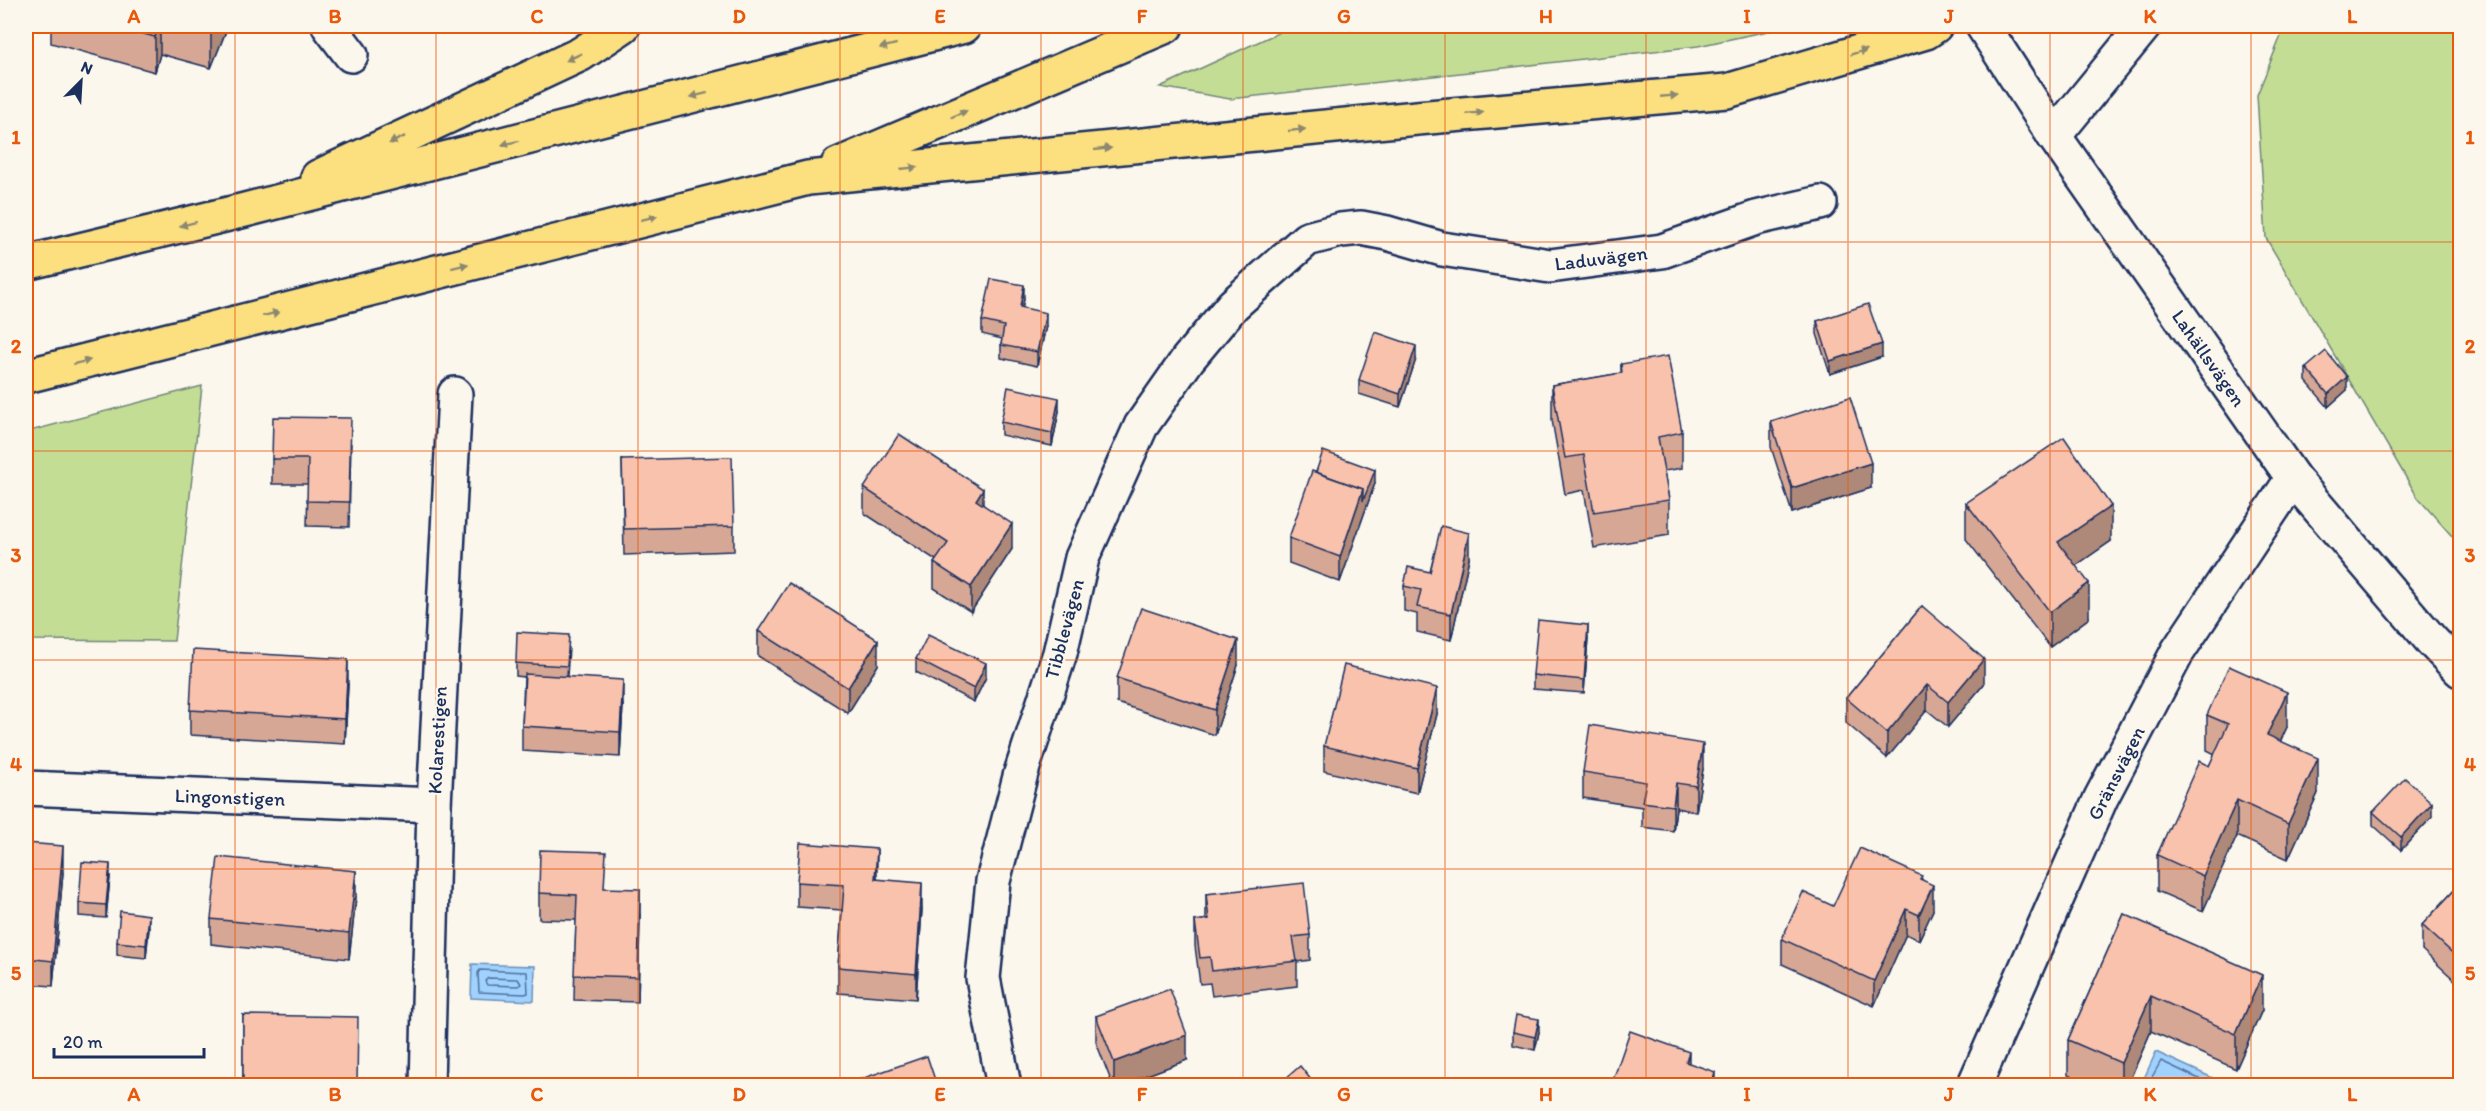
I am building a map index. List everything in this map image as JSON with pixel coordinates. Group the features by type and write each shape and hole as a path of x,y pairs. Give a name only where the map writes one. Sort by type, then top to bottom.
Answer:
{"highway":[{"path":"245,210 581,54 623,26"},
{"path":"26,263 245,210 964,26"},
{"path":"808,178 1166,26"},
{"path":"26,376 808,178 1417,118 1727,91 1926,32 1935,26"}],"street":[{"path":"329,26 351,55"},
{"name":"Lahällsvägen","path":"1983,26 2054,136 2293,478 2432,641 2460,670"},
{"path":"2054,136 2144,26"},
{"name":"Laduvägen","path":"1307,239 1341,230 1361,228 1387,232 1442,249 1550,266 1662,251 1756,218 1820,203"},
{"name":"Tibblevägen","path":"1004,1086 982,978 993,882 1021,773 1060,653 1082,558 1141,426 1188,359 1233,305 1307,239"},
{"name":"Kolarestigen","path":"427,1086 434,805 455,394"},
{"name":"Gränsvägen","path":"1974,1086 2101,798 2178,651 2293,478"},
{"name":"Lingonstigen","path":"26,788 434,805"}],"green space":[{"path":"1293,26 1791,26 1698,46 1230,99 1160,87"},
{"path":"2285,26 2460,26 2460,545 2418,498 2266,238 2257,95"},
{"path":"202,386 174,641 26,640 26,432"}],"water":[{"path":"472,964 535,966 534,1001 471,998"},
{"path":"2156,1052 2228,1085 2141,1085"}],"building":[{"path":"115,26 158,26 155,37"},
{"path":"185,26 214,26 211,33"},
{"path":"991,279 1024,285 1020,307 1046,313 1037,352 1001,345 1004,326 982,321"},
{"path":"1868,304 1882,344 1830,361 1817,321"},
{"path":"1375,332 1416,346 1400,394 1359,380"},
{"path":"2326,351 2347,377 2328,394 2306,368"},
{"path":"1668,356 1682,432 1658,437 1669,500 1594,512 1584,455 1565,458 1552,385 1622,373 1621,364"},
{"path":"1008,387 1059,398 1052,433 1001,422"},
{"path":"1850,397 1871,463 1792,488 1771,422"},
{"path":"273,417 351,418 349,502 307,501 308,459 272,459"},
{"path":"899,434 983,489 976,500 1012,524 971,587 934,563 948,543 864,488"},
{"path":"2064,437 2111,506 2058,542 2089,583 2050,612 1966,503"},
{"path":"1323,451 1375,470 1363,501 1363,489 1316,472"},
{"path":"732,457 734,526 624,529 622,460"},
{"path":"1312,471 1363,489 1340,557 1289,538"},
{"path":"1441,526 1469,533 1451,614 1417,607 1421,590 1404,586 1408,567 1430,572"},
{"path":"789,583 878,640 848,688 758,631"},
{"path":"1922,606 1984,659 1948,702 1927,685 1887,733 1846,698"},
{"path":"1141,608 1238,640 1215,710 1117,678"},
{"path":"1538,620 1588,625 1584,680 1533,675"},
{"path":"517,632 569,635 567,666 516,663"},
{"path":"928,635 986,663 974,689 916,659"},
{"path":"193,650 348,659 345,719 190,710"},
{"path":"1344,665 1437,688 1417,768 1324,746"},
{"path":"2229,666 2287,692 2267,735 2318,758 2288,824 2237,800 2203,876 2157,855 2199,761 2209,766 2228,724 2207,715"},
{"path":"525,674 623,680 620,732 522,726"},
{"path":"1590,725 1703,744 1696,786 1676,783 1673,806 1642,802 1646,782 1583,772"},
{"path":"2405,778 2432,803 2401,837 2373,812"},
{"path":"26,843 63,846 53,961 26,958"},
{"path":"800,843 877,849 875,879 922,883 916,974 838,967 844,885 797,882"},
{"path":"1860,848 1922,876 1920,879 1933,885 1919,915 1906,909 1874,981 1782,939 1803,892 1833,906"},
{"path":"540,850 606,852 604,888 640,889 638,977 574,975 577,895 539,893"},
{"path":"218,857 356,871 349,933 211,919"},
{"path":"82,862 110,864 106,905 79,903"},
{"path":"1304,883 1310,935 1293,937 1297,961 1212,971 1210,957 1200,958 1195,921 1209,919 1206,894"},
{"path":"2460,884 2460,960 2422,925"},
{"path":"120,911 149,915 146,945 117,942"},
{"path":"2124,914 2262,975 2236,1034 2151,996 2121,1063 2068,1040"},
{"path":"1170,989 1187,1035 1114,1062 1096,1016"},
{"path":"243,1015 358,1017 357,1086 290,1086 290,1082 243,1082"},
{"path":"1516,1015 1539,1019 1535,1037 1513,1032"},
{"path":"1630,1031 1689,1052 1686,1062 1715,1072 1711,1086 1611,1086"},
{"path":"927,1056 937,1086 841,1086"},
{"path":"1300,1066 1316,1086 1277,1086"}]}
